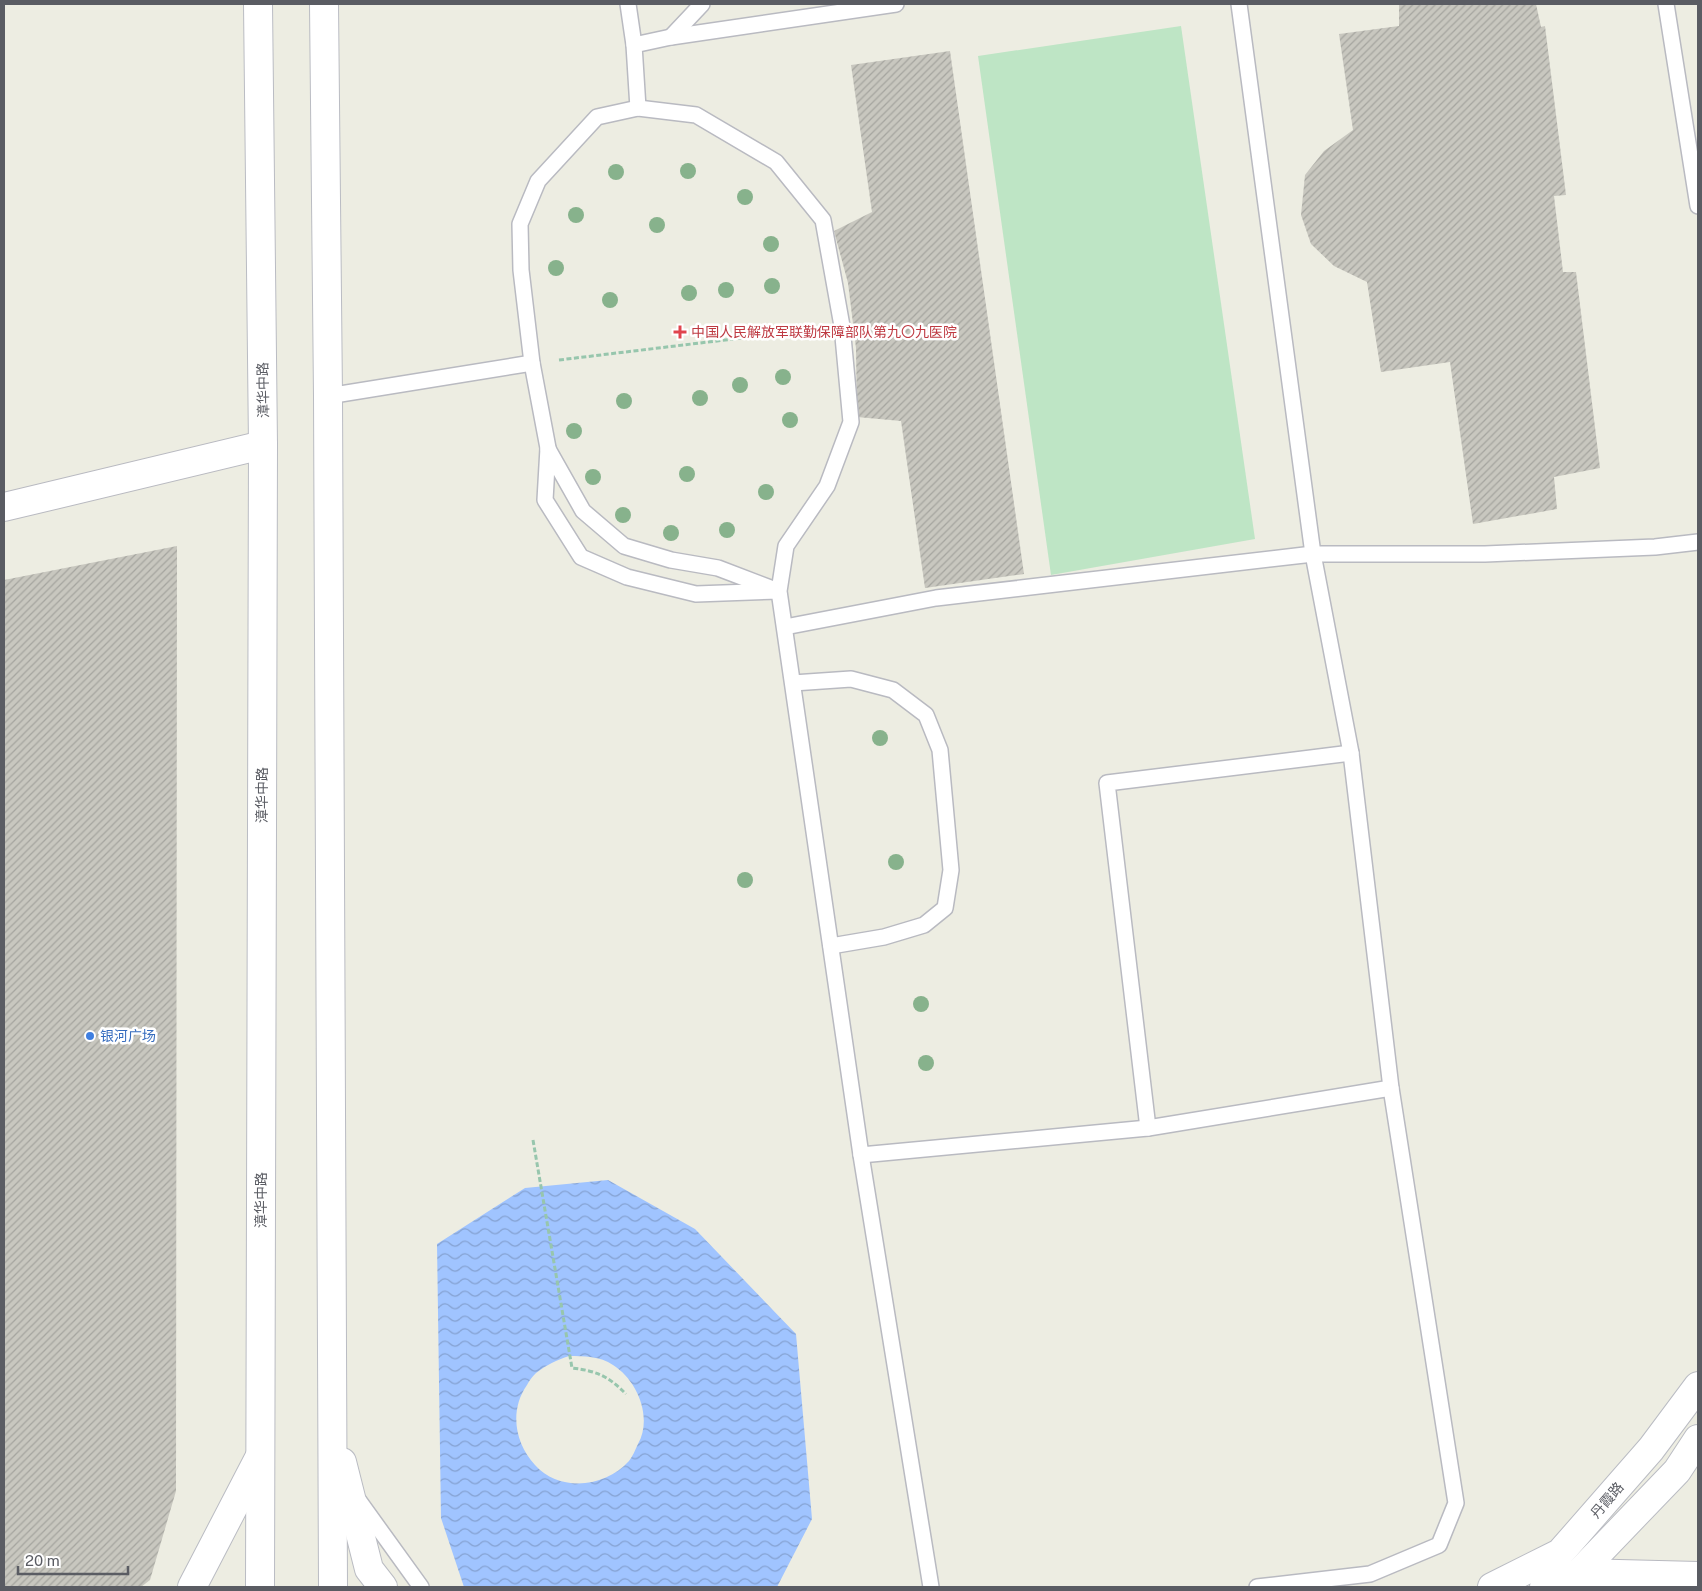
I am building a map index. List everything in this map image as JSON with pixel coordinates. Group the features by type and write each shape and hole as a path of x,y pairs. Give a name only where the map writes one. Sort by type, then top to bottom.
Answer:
{"main road":[{"name":"漳华中路","path":"258,4 263,445 260,1587"},
{"path":"324,4 328,396 333,1587"},
{"path":"4,507 263,445"},
{"name":"丹霞路","path":"1492,1587 1560,1553 1651,1450 1698,1386"},
{"path":"332,1424 369,1569 383,1587"},
{"path":"1579,1573 1677,1472 1698,1439"},
{"path":"192,1587 261,1454"},
{"path":"1544,1587 1579,1573 1698,1576"}],"lane":[{"path":"628,4 634,45 638,108"},
{"path":"671,37 702,4"},
{"path":"634,45 671,37 896,4"},
{"path":"1239,4 1313,554 1350,753 1392,1088 1456,1503 1439,1545 1370,1574 1257,1587"},
{"path":"1666,4 1698,206"},
{"path":"780,591 696,594 627,577 581,557 545,500 548,448 532,363 521,270 520,224 538,181 597,117 638,108 696,115 776,162 823,220 842,326 851,422 827,486 786,546 780,591 861,1154 931,1587"},
{"path":"328,396 532,363"},
{"path":"548,448 583,511 624,546 671,560 718,568 780,591"},
{"path":"785,627 936,598 1313,554 1485,554 1655,546 1698,542"},
{"path":"793,683 851,680 894,690 926,715 940,750 951,870 944,908 924,925 884,937 831,946"},
{"path":"1148,1128 1107,783 1350,753"},
{"path":"861,1154 1148,1128 1392,1088"},
{"path":"349,1488 420,1587"}],"path":[{"path":"532,363 842,326"},
{"path":"533,1140 572,1368 591,1370 612,1380 626,1394"}],"green space":[{"path":"1181,26 1255,539 1051,575 978,56"}],"water":[{"path":"608,1180 695,1229 796,1334 812,1519 777,1587 464,1587 441,1518 437,1244 525,1188","holes":["569,1356 592,1357 613,1365 622,1372 635,1389 643,1411 642,1433 629,1461 608,1477 596,1481 570,1483 557,1480 545,1474 528,1456 519,1437 516,1416 521,1395 529,1382 540,1370"]}],"building":[{"path":"1399,4 1536,4 1541,27 1545,26 1566,195 1554,196 1563,272 1576,272 1600,468 1554,477 1557,509 1473,524 1450,362 1381,372 1367,282 1334,266 1311,244 1301,215 1305,175 1324,151 1353,130 1339,34 1399,26"},
{"path":"950,51 1024,574 925,588 901,421 857,417 856,348 848,283 834,231 872,212 851,65"},
{"name":"银河广场","path":"177,546 176,1491 150,1580 141,1587 4,1587 4,580"}],"place":[{"name":"中国人民解放军联勤保障部队第九〇九医院","path":"680,332"},
{"name":"银河广场","path":"90,1036"}]}
